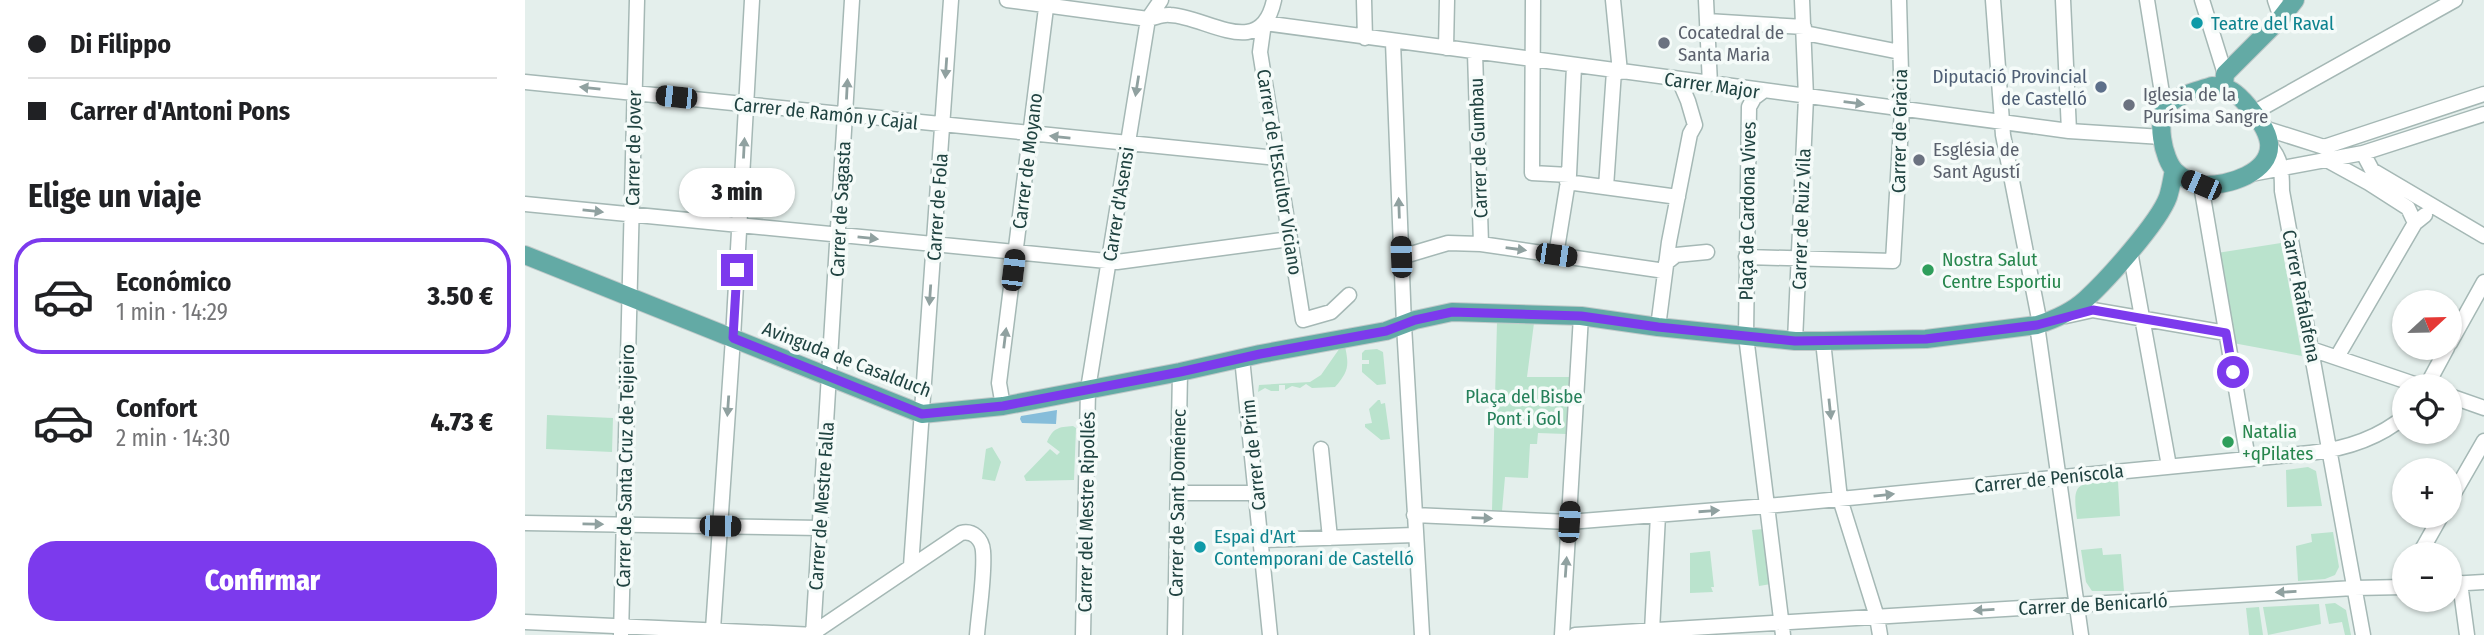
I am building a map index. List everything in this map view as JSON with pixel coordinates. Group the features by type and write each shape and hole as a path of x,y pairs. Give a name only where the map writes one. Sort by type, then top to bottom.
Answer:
{"main road":[{"path":"2224,80 2262,128 2265,162 2251,174 2218,184 2201,185 2174,170 2165,153 2162,137 2163,116 2167,107 2181,96 2224,80 2295,0"},
{"path":"2044,323 2084,300 2130,251 2155,221 2168,198 2174,170"},
{"name":"Avinguda de Casalduch","path":"525,255 922,414 1003,406 1180,372 1386,331 1415,320 1452,312 1581,316 1795,341 1926,339 2044,323"}],"street":[{"name":"Carrer de Jover","path":"629,296 636,0"},
{"path":"713,629 752,0"},
{"name":"Carrer de Sagasta","path":"830,377 852,0"},
{"name":"Carrer de Fola","path":"911,566 951,0"},
{"path":"1007,0 1047,3 1148,19 1169,15 1231,32 1255,30 1264,23"},
{"path":"1148,19 1161,0"},
{"name":"Carrer de l'Escultor Viciano","path":"1274,0 1270,17 1264,23 1261,52 1303,320 1331,312 1349,295"},
{"path":"1364,0 1365,38"},
{"path":"1446,48 1447,0"},
{"path":"1533,0 1532,173 1678,197"},
{"path":"1606,187 1617,72 1613,0"},
{"path":"1706,0 1710,84"},
{"name":"Carrer de Ruiz Vila","path":"1795,341 1806,97 1802,0"},
{"name":"Carrer de Gràcia","path":"1799,259 1893,261 1902,109 1899,0"},
{"path":"1993,0 2003,135 2044,323 2059,477 2081,635"},
{"path":"2063,0 2069,131"},
{"path":"2147,0 2162,93 2167,107"},
{"path":"2201,0 2224,80"},
{"path":"2275,0 2281,18"},
{"path":"2262,128 2455,0"},
{"name":"Carrer de Moyano","path":"1003,406 999,383 1047,3"},
{"name":"Carrer d'Asensi","path":"1089,389 1148,19"},
{"path":"1707,21 1805,30 1900,52"},
{"name":"Carrer Major","path":"1264,23 2003,123 2069,131 2162,137"},
{"path":"1393,42 1404,325 1422,635"},
{"name":"Carrer de Gumbau","path":"1475,53 1481,244"},
{"path":"1556,255 1568,179 1574,66"},
{"path":"1658,327 1665,267 1690,134 1695,125 1679,80"},
{"name":"Carrer de Ramón y Cajal","path":"525,82 1277,158"},
{"name":"Plaça de Cardona Vives","path":"1762,92 1754,98 1749,107 1746,336 1783,629"},
{"path":"2262,128 2324,147 2484,94"},
{"path":"2251,174 2363,153 2484,114"},
{"name":"Carrer Rafalafena","path":"2262,128 2278,155 2282,168 2282,191 2363,635"},
{"path":"2363,153 2372,170 2484,236"},
{"path":"2327,160 2369,183 2420,219 2337,357"},
{"path":"2201,185 2248,459"},
{"path":"525,204 1109,262 1290,239"},
{"path":"1401,257 1447,243 1481,244 1665,267"},
{"name":"Plaça de Cardona Vives","path":"1665,267 1676,254 1707,251"},
{"path":"2130,251 2169,467"},
{"path":"1746,257 1799,259"},
{"path":"2462,321 2484,282"},
{"name":"Carrer de Santa Cruz de Teijeiro","path":"621,631 629,296"},
{"path":"2044,323 2093,310 2226,333"},
{"path":"1562,635 1581,316"},
{"path":"1823,341 1840,499 1877,617 1880,635"},
{"path":"2311,349 2392,376"},
{"name":"Carrer de Prim","path":"1242,358 1270,635"},
{"name":"Carrer de Sant Doménec","path":"1175,635 1180,372"},
{"name":"Carrer de Mestre Falla","path":"813,635 830,377"},
{"name":"Carrer del Mestre Ripollés","path":"1083,635 1089,389"},
{"path":"2462,400 2484,408"},
{"name":"Carrer de Peníscola","path":"1414,516 1569,522 1767,506 2330,450 2392,427"},
{"path":"2462,479 2484,441"},
{"path":"1321,449 1330,538"},
{"path":"1178,493 1257,493"},
{"path":"1653,631 1658,515"},
{"path":"525,523 820,528"},
{"path":"525,622 621,631 713,629 813,635 911,566 968,531 976,535 983,549 977,635"},
{"path":"1261,540 1415,535"},
{"path":"2462,584 2484,582"},
{"name":"Carrer de Benicarló","path":"1575,635 1758,625 1783,629 1877,617 2392,585"},
{"path":"2462,612 2467,635"}],"green space":[{"path":"2281,243 2302,356 2233,343 2217,253"},
{"name":"Plaça del Bisbe Pont i Gol","path":"1497,322 1534,323 1527,377 1572,377 1566,434 1538,433 1537,444 1530,444 1528,478 1505,477 1502,511 1492,510"},
{"path":"1344,342 1347,366 1335,387 1312,388 1306,384 1300,388 1292,386 1285,390 1285,385 1279,385 1279,391 1265,388 1258,392 1259,385 1310,382 1321,375"},
{"path":"1377,349 1383,352 1386,384 1377,385 1362,372 1362,364 1369,364 1369,360 1362,360 1362,353 1365,350"},
{"path":"1378,400 1381,404 1385,403 1390,439 1381,440 1365,427 1365,424 1372,423 1369,409"},
{"path":"547,415 613,418 612,452 546,449"},
{"path":"1060,428 1076,428 1074,480 1026,481 1024,476 1050,449 1057,455 1060,452 1047,442 1051,434"},
{"path":"992,447 1001,462 995,481 982,479 986,449"},
{"path":"2308,467 2316,471 2322,506 2287,507 2286,470"},
{"path":"2118,481 2120,516 2077,519 2076,496 2081,486"},
{"path":"1764,529 1771,584 1759,586 1752,530"},
{"path":"2333,532 2339,567 2335,575 2325,579 2298,581 2296,546 2312,542 2311,534"},
{"path":"2102,548 2103,555 2121,554 2124,591 2092,591 2086,582 2081,550"},
{"path":"1710,551 1713,592 1690,593 1690,553"},
{"path":"2335,603 2346,610 2351,635 2345,635 2342,622 2329,624 2325,604"},
{"path":"2319,604 2321,624 2268,635 2263,607"},
{"path":"2259,607 2263,635 2249,635 2246,608"}],"water":[{"path":"1057,410 1056,424 1022,423 1020,419 1021,416"}],"place":[{"name":"Teatre del Raval","path":"2197,23"},
{"name":"Cocatedral de Santa Maria","path":"1664,43"},
{"name":"Diputació Provincial de Castelló","path":"2101,87"},
{"name":"Iglesia de la Purísima Sangre","path":"2129,105"},
{"name":"Església de Sant Agustí","path":"1919,160"},
{"name":"Nostra Salut Centre Esportiu","path":"1928,270"},
{"name":"Natalia +qPilates","path":"2228,442"},
{"name":"Espai d'Art Contemporani de Castelló","path":"1200,547"}],"route":[{"path":"737,270 733,338 922,414 1003,406 1180,372 1386,331 1415,320 1452,312 1581,316 1658,327 1795,341 1823,341 1926,339 2037,325 2093,310 2226,333 2233,372"}]}
